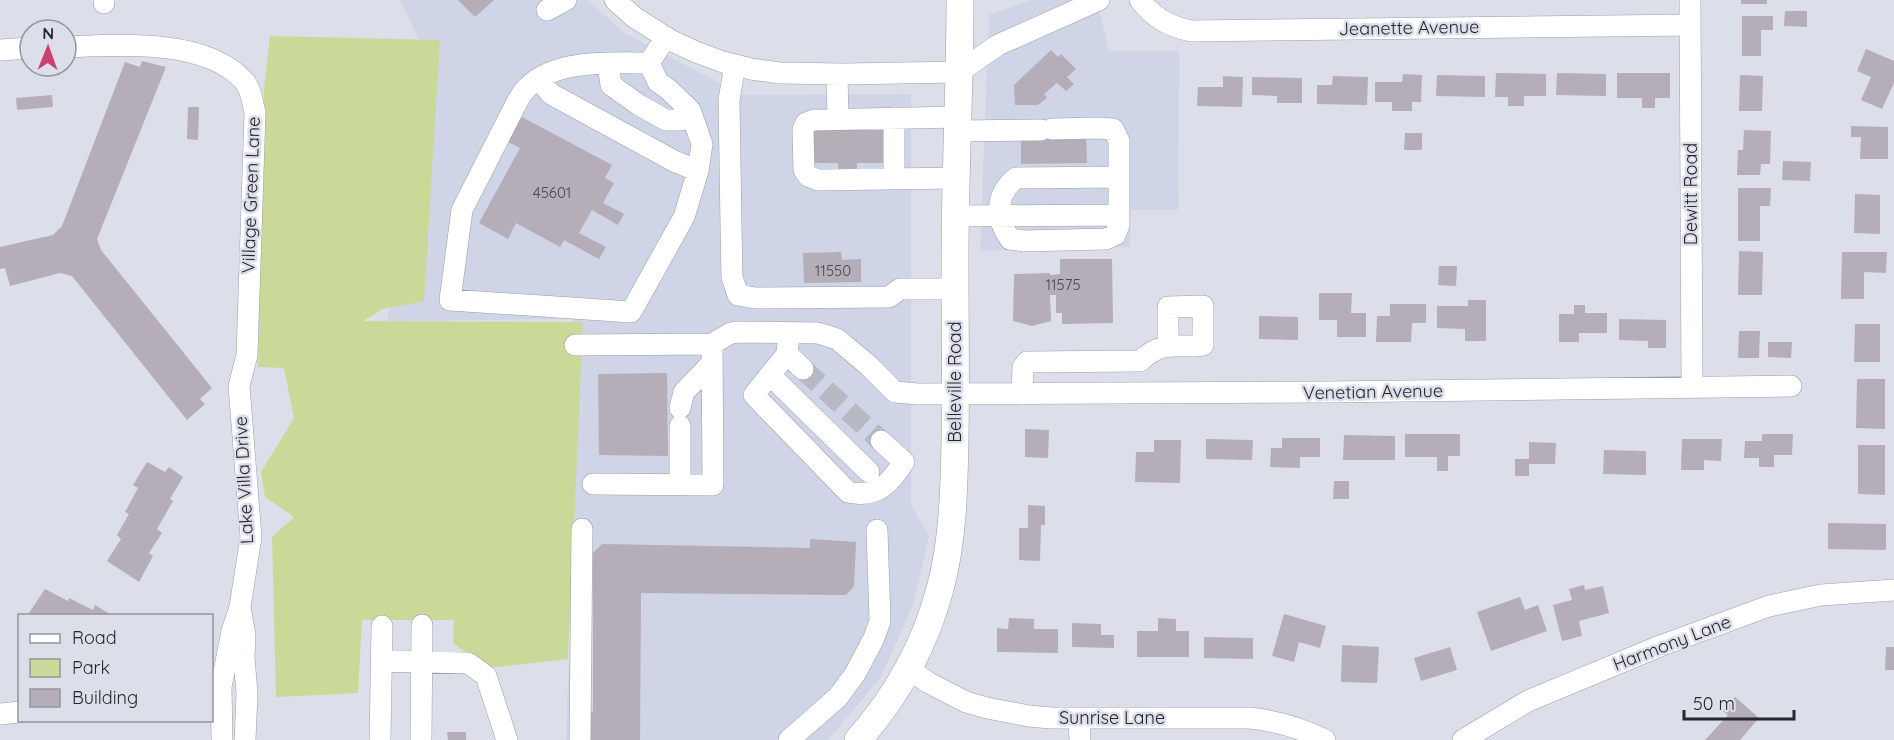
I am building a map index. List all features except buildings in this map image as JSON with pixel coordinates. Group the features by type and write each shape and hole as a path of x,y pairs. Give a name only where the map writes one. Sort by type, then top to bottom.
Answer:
{"main road":[{"name":"Belleville Road","path":"858,740 888,703 919,648 931,618 947,557 954,505 955,216 960,0"}],"street":[{"path":"615,0 666,37 696,52 735,65 780,73 837,74 959,72 998,45 1099,0"},
{"name":"Jeanette Avenue","path":"1140,0 1159,20 1191,31 1690,25"},
{"name":"Dewitt Road","path":"1690,0 1692,387"},
{"path":"649,63 666,37"},
{"name":"Village Green Lane","path":"78,47 133,45 191,52 227,66 246,82 255,111 247,355"},
{"path":"0,50 18,49"},
{"path":"608,63 649,63 658,82 690,110 702,144 698,171 684,217 631,312 450,300 462,210 517,102 527,87 557,69 608,63"},
{"path":"608,63 611,85 639,105 666,120 681,120 690,110"},
{"path":"735,65 729,100 732,277 738,295 755,298 889,297 900,289 955,289"},
{"path":"837,74 838,119"},
{"path":"539,79 551,94 674,161 698,171"},
{"path":"894,118 894,179"},
{"path":"957,178 818,180 808,176 804,170 803,130 806,123 814,120 894,118 1047,129 1113,129 1119,141 1119,177 1119,214 1119,225 1115,235 1106,239 1024,241 1011,238 1003,229 999,216 1001,201 1007,186 1016,178 1119,177"},
{"path":"955,216 999,216"},
{"name":"Venetian Avenue","path":"712,354 731,333 818,333 837,339 895,392 956,394 1327,393 1791,386"},
{"path":"789,333 787,354 754,395 848,492 876,493 893,478 904,462 881,441"},
{"path":"575,345 712,354"},
{"path":"1022,394 1023,367 1027,362 1140,361 1158,348 1168,345"},
{"path":"680,485 680,417 684,392 712,354"},
{"path":"593,484 714,485 712,354"},
{"path":"787,354 803,369"},
{"name":"Lake Villa Drive","path":"222,740 216,697 231,632 240,607 251,537 238,386 247,355"},
{"path":"1139,393 1140,361"},
{"path":"770,375 869,472"},
{"path":"580,740 582,529"},
{"path":"789,740 838,697 855,674 874,639 880,621 878,530"},
{"name":"Harmony Lane","path":"1463,740 1528,701 1660,646 1769,606 1821,595 1894,590"},
{"name":"Lake Villa Drive","path":"240,607 245,635 247,694 245,740"},
{"path":"421,740 422,625"},
{"path":"380,740 382,626"},
{"path":"381,661 468,663 486,676 507,740"},
{"name":"Sunrise Lane","path":"907,668 966,702 1029,716 1250,718 1282,723 1325,740"},
{"path":"216,697 247,694"},
{"path":"0,714 18,712"},
{"path":"1080,718 1080,740"}],"shaded area":[{"path":"400,0 588,0 623,32 742,95 911,94 911,505 929,536 914,602 881,677 828,740 566,740 575,505 572,319 387,321 429,127 426,54"},
{"path":"1030,0 1097,0 1109,51 1179,51 1178,210 1131,210 1130,247 980,251 989,15"}],"green space":[{"path":"270,36 440,40 424,301 383,309 363,321 583,322 568,659 488,668 453,643 454,620 362,620 358,693 276,697 272,537 294,517 265,497 261,472 294,418 284,368 258,367 264,89"}],"tunnel":[{"path":"803,369 881,441"}]}
